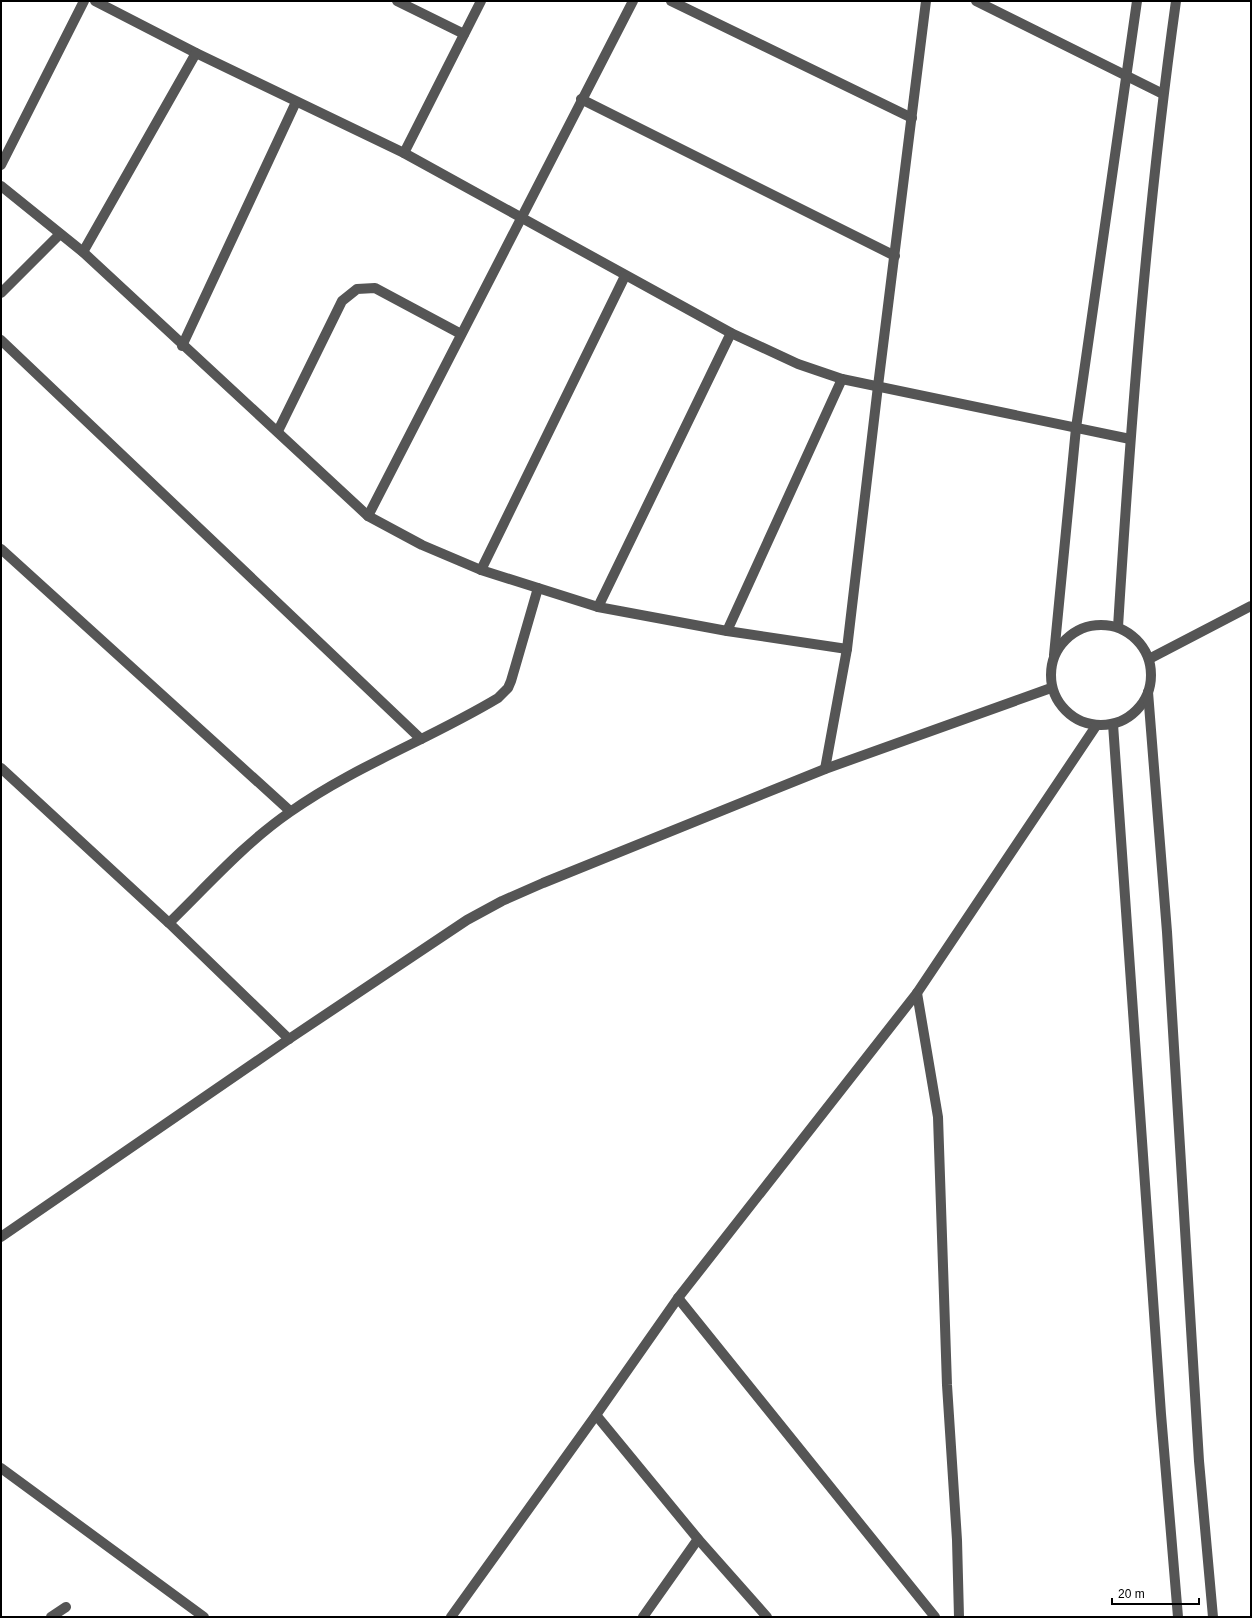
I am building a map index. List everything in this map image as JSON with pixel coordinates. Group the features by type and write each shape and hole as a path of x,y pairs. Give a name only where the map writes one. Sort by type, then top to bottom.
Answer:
{"street":[{"path":"1,165 84,1"},
{"path":"95,1 196,54 404,153 521,216 625,276 731,333 798,364 842,379 1130,439"},
{"path":"396,1 464,34"},
{"path":"404,153 481,1"},
{"path":"368,516 521,216 633,1"},
{"path":"671,1 912,118"},
{"path":"825,769 847,649 926,1"},
{"path":"976,1 1163,94"},
{"path":"1054,655 1064,640 1080,629 1099,625 1118,628 1137,640 1149,659 1152,675 1148,692 1140,707 1128,718 1113,724 1096,726 1076,719 1060,706 1051,688 1050,671 1054,655 1076,428 1125,76 1137,1"},
{"path":"1118,628 1130,439 1163,94 1176,1"},
{"path":"83,252 196,54"},
{"path":"581,100 895,256"},
{"path":"182,346 296,102"},
{"path":"1,186 83,252 182,346 278,432 368,516 422,545 480,570 598,607 727,631 847,649"},
{"path":"1,293 60,234"},
{"path":"480,570 625,276"},
{"path":"278,432 342,301 357,288 375,288 461,334"},
{"path":"598,607 731,333"},
{"path":"1,340 421,739"},
{"path":"727,631 842,379"},
{"path":"1,549 290,811"},
{"path":"169,923 257,837 290,811 334,783 486,706 504,693 514,674 538,588"},
{"path":"1149,659 1251,606"},
{"path":"1,1237 289,1038 467,920 502,901 825,769 1051,688"},
{"path":"1148,692 1167,932 1200,1461 1213,1617"},
{"path":"1113,724 1161,1414 1178,1617"},
{"path":"451,1617 678,1298 917,993 1096,726"},
{"path":"1,768 169,923 289,1038"},
{"path":"917,993 938,1116 947,1385 957,1540 959,1617"},
{"path":"678,1298 935,1617"},
{"path":"596,1415 698,1539 766,1617"},
{"path":"1,1468 204,1617"},
{"path":"643,1617 698,1539"},
{"path":"51,1617 66,1607"}]}
